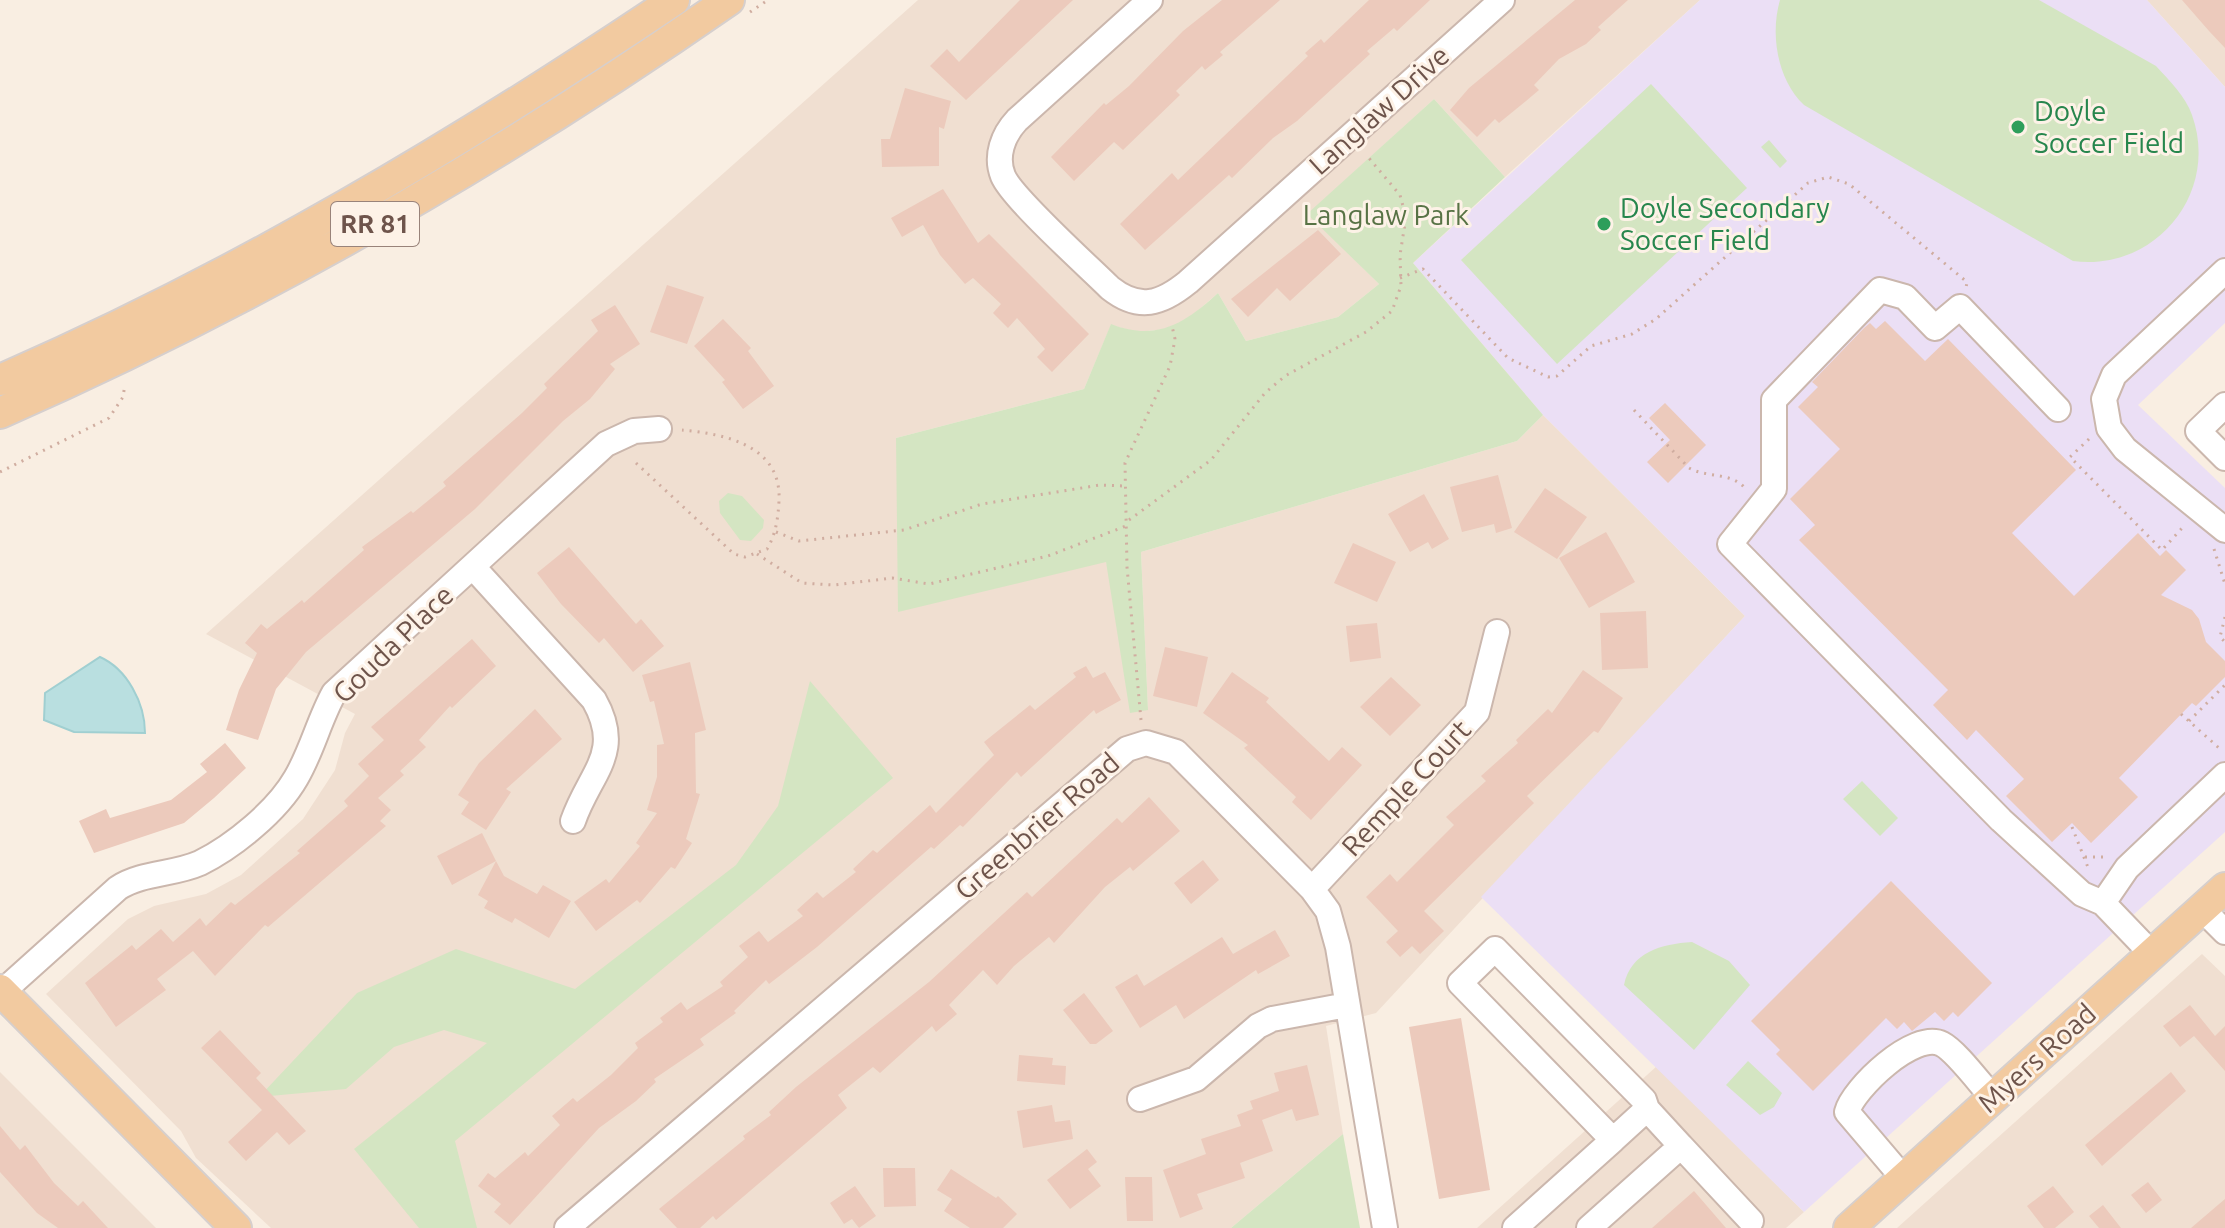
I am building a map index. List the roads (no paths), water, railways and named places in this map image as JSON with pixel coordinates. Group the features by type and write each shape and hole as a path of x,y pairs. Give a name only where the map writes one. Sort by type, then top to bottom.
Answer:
{"main road":[{"name":"RR 81","path":"0,380 135,317 308,227 465,137 674,0"},
{"name":"RR 81","path":"0,413 169,335 452,181 729,0"},
{"name":"Myers Road","path":"1849,1228 2225,888"},
{"path":"1,991 236,1228"}],"street":[{"name":"Langlaw Drive","path":"1150,0 1017,120 1007,131 1000,154 1007,183 1110,288 1128,300 1145,304 1173,294 1188,282 1502,0"},
{"path":"2219,540 2125,449 2109,428 2104,399 2114,375 2225,271"},
{"path":"2058,409 1960,307 1935,328 1905,297 1880,290 1774,400 1774,489 1730,544 2001,820 2082,894 2103,903 2152,954"},
{"path":"2225,405 2198,431 2225,458"},
{"name":"Gouda Place","path":"1,991 118,888 135,879 200,863 256,822 295,781 317,724 334,693 606,444 634,431 659,429"},
{"path":"473,567 594,700 605,718 608,752 583,793 573,821"},
{"name":"Remple Court","path":"1312,889 1477,712 1497,632"},
{"name":"Greenbrier Road","path":"567,1228 1136,744 1156,744 1176,752 1312,889 1328,911 1335,928 1385,1228"},
{"path":"2103,903 2127,868 2225,775"},
{"path":"2202,909 2225,932"},
{"path":"1613,1140 1460,983 1495,949 1644,1100 1647,1109 1751,1221"},
{"path":"1140,1099 1196,1079 1258,1026 1272,1019 1347,1005"},
{"path":"1904,1179 1847,1112 1851,1099 1899,1054 1929,1042 1942,1044 1993,1098"},
{"path":"1515,1228 1647,1109"},
{"path":"1589,1228 1681,1146"}],"water":[{"path":"100,657 110,662 133,688 142,710 145,733 74,732 44,720 45,693"}],"place":[{"name":"Doyle Soccer Field","path":"2018,127"},
{"name":"Doyle Secondary Soccer Field","path":"1604,224"}],"park label":[{"name":"Langlaw Park","path":"1386,215"}]}
